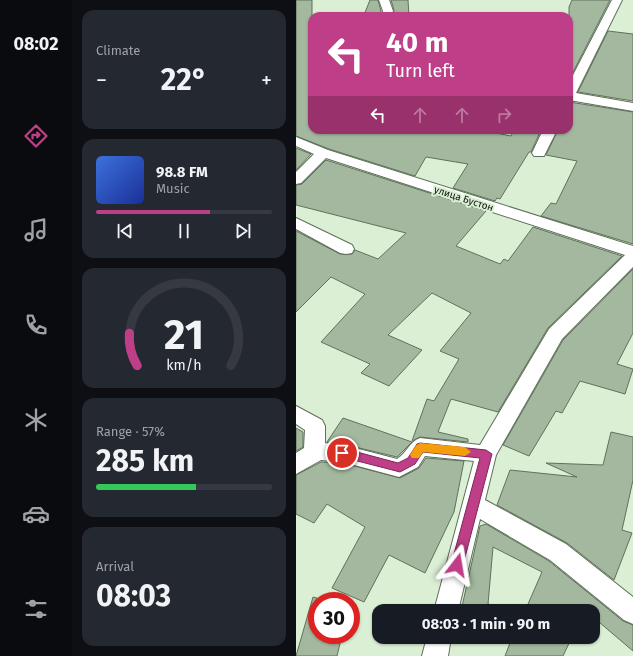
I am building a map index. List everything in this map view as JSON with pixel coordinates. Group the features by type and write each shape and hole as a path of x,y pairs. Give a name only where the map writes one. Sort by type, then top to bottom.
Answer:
{"street":[{"path":"384,0 388,12"},
{"path":"573,87 617,0"},
{"path":"573,96 633,108"},
{"path":"538,153 548,134"},
{"name":"улица Бустон","path":"296,141 323,153 633,252"},
{"path":"296,180 323,153"},
{"path":"296,223 346,249"},
{"path":"448,604 486,454 555,334 633,257"},
{"path":"296,414 315,426 314,452"},
{"path":"296,466 314,452 342,453 400,468 411,461 420,447 486,454"},
{"path":"473,504 558,552 633,612"},
{"path":"435,656 438,644"}],"building":[{"path":"296,0 312,0 312,12 308,12 308,134 501,134 511,136 512,134 539,134 531,152 529,152 500,199 497,198 495,201 453,188 468,164 426,157 415,176 329,149 296,136"},
{"path":"370,0 378,0 381,12 365,12"},
{"path":"391,0 408,0 409,12 394,12"},
{"path":"572,0 610,0 573,72 573,12 569,12 569,7"},
{"path":"608,31 633,34 633,101 578,92"},
{"path":"573,103 633,112 633,244 541,216 551,203 556,204 577,161 546,155 556,134 573,134"},
{"path":"296,148 311,154 296,170"},
{"path":"326,160 486,211 456,246 500,264 504,259 508,261 533,227 622,256 548,328 498,412 451,399 438,432 468,439 468,442 420,437 412,441 427,399 434,401 459,359 440,351 471,313 432,293 388,335 422,350 389,386 361,373 370,364 321,342 365,294 331,277 296,312 296,231 340,254 352,254 355,250 378,259 406,233 296,205 296,185 302,184"},
{"path":"633,269 633,333 617,364 633,369 625,394 580,381 562,413 556,411 529,456 503,445 563,340"},
{"path":"343,418 412,442 397,457 327,442"},
{"path":"296,428 303,432 303,447 296,451"},
{"path":"611,432 633,437 633,480 622,530 632,533 614,580 567,543 497,505 510,470 577,477 546,463 603,465"},
{"path":"426,458 464,461 454,512 425,573 389,555 364,602 360,600 360,592 341,592 332,588 365,527 327,504 314,523 296,514 296,475 321,462 343,463 400,478 419,468"},
{"path":"486,524 549,561 623,621 633,625 633,651 600,623 600,604 528,604 542,572 493,547 488,604 463,604 480,526"},
{"path":"308,614 308,644 340,644 337,656 296,656"},
{"path":"510,644 569,644 563,656 505,656"}],"slow traffic":[{"path":"415,455 420,447 465,452"}],"route":[{"path":"342,453 372,462 400,468 411,461 420,447 486,454 457,565"}]}
